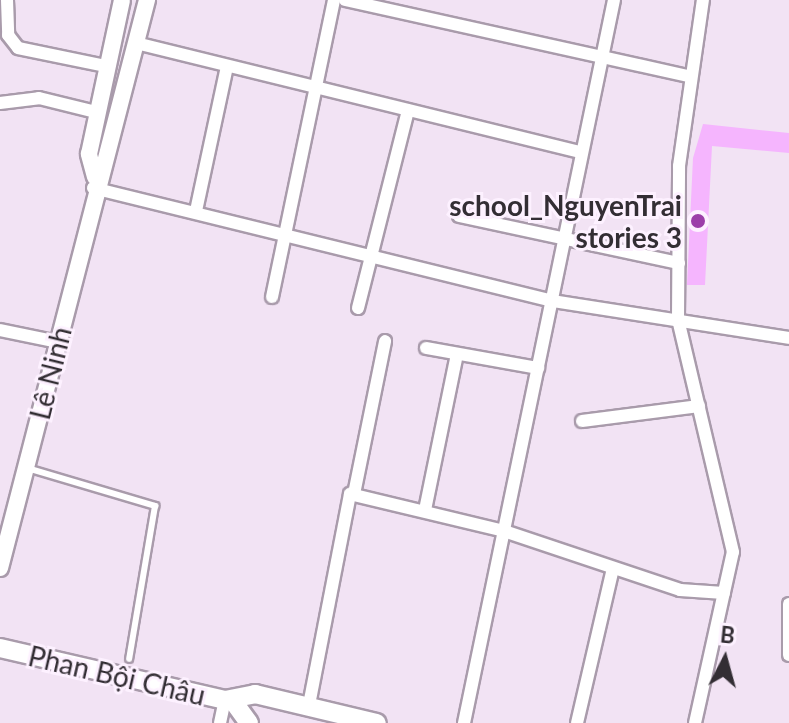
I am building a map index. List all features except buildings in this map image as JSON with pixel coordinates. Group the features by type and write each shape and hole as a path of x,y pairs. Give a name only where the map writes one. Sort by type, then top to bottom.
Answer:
{"main road":[{"name":"Phan Bội Châu","path":"0,648 229,700 255,694 377,723"},
{"name":"Phan Bội Châu","path":"229,700 249,723"}],"street":[{"path":"7,0 8,35 18,48 106,66"},
{"name":"Lê Ninh","path":"94,183 89,154 122,0"},
{"name":"Lê Ninh","path":"0,568 58,342 94,183 108,159 147,0"},
{"path":"272,297 312,89 334,0"},
{"path":"345,0 687,76"},
{"path":"464,723 553,301 579,152 614,0"},
{"path":"695,723 733,552 678,319 687,76 703,0"},
{"path":"136,43 312,89 579,152"},
{"path":"196,211 227,67"},
{"path":"0,103 39,98 96,112"},
{"path":"358,308 408,110"},
{"path":"94,183 553,301 789,338"},
{"path":"459,216 563,244 679,263"},
{"path":"0,330 58,342"},
{"path":"309,705 385,341"},
{"path":"426,348 538,368"},
{"path":"425,510 457,354"},
{"path":"582,421 699,406"},
{"path":"354,494 504,531 680,590 724,593"},
{"path":"577,723 613,568"},
{"path":"789,604 789,655"},
{"path":"220,723 229,700"}],"lane":[{"path":"27,468 155,506 129,659"}],"place":[{"name":"school_NguyenTrai stories 3","path":"698,221"}]}
